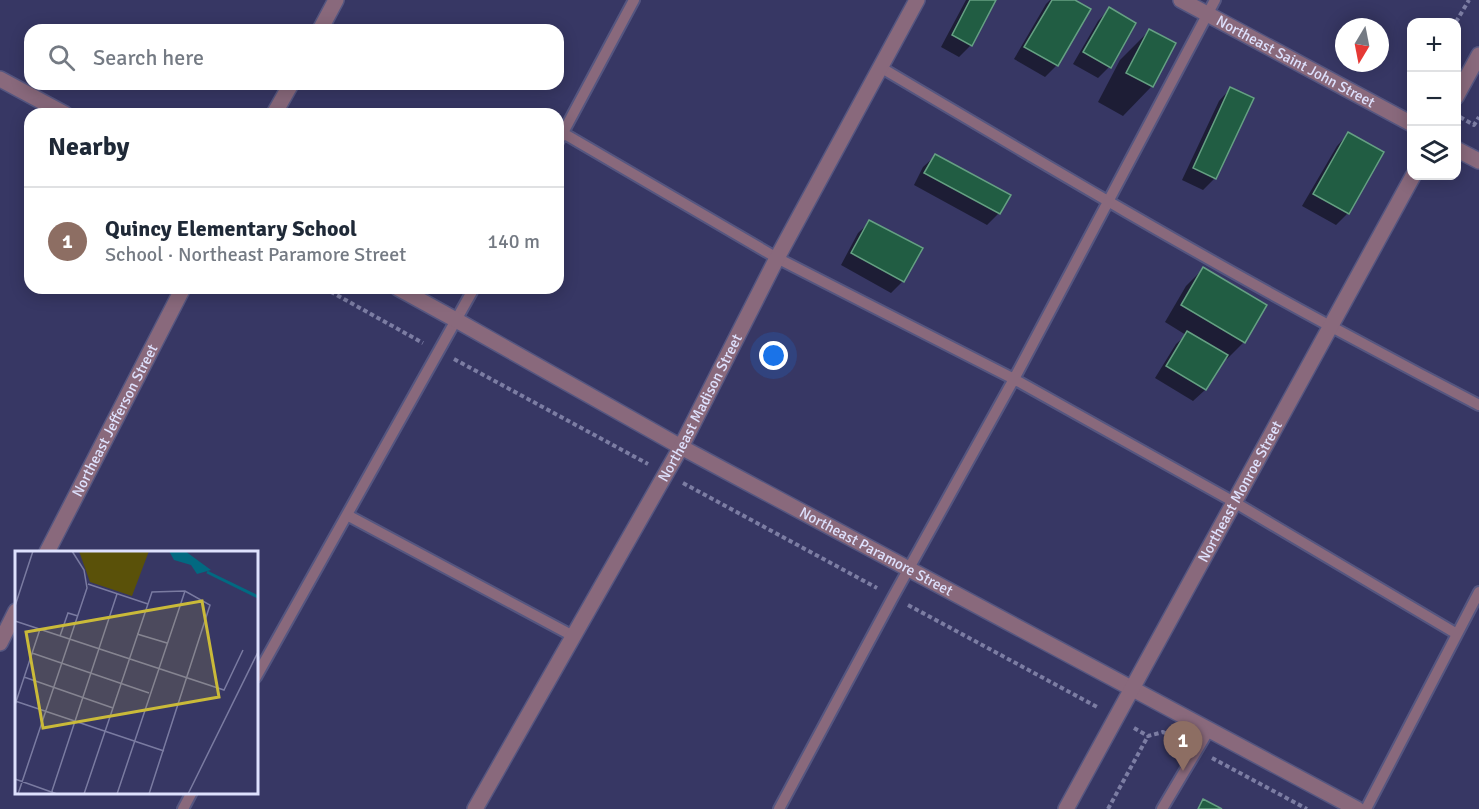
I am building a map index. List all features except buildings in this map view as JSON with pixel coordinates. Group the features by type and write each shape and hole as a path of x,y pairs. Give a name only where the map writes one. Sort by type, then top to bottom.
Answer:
{"street":[{"path":"323,24 336,0"},
{"name":"Northeast Madison Street","path":"475,809 681,447 777,258 916,0"},
{"name":"Northeast Saint John Street","path":"1182,0 1211,7 1407,121"},
{"path":"1461,88 1479,55"},
{"path":"0,79 54,108"},
{"path":"277,108 288,90"},
{"path":"1461,152 1479,161"},
{"name":"Northeast Monroe Street","path":"1066,809 1411,180"},
{"name":"Northeast Jefferson Street","path":"48,551 180,294"},
{"name":"Northeast Paramore Street","path":"409,294 681,447 1357,809"},
{"path":"0,643 15,613"}],"lane":[{"path":"564,131 634,0"},
{"path":"779,809 1014,379 1211,7"},
{"path":"880,67 1108,201 1330,326 1479,405"},
{"path":"564,139 777,258 1014,379 1233,502 1457,634"},
{"path":"258,673 471,294"},
{"path":"347,515 573,636"},
{"path":"1366,809 1479,592"},
{"path":"1162,809 1209,730"},
{"path":"183,809 191,794"}],"path":[{"path":"1458,18 1469,0"},
{"path":"1461,118 1474,125 1479,117"},
{"path":"335,294 1148,736 1163,732 1307,809"},
{"path":"1108,809 1148,736"}],"place":[{"name":"Quincy Elementary School","path":"1183,771"}]}
